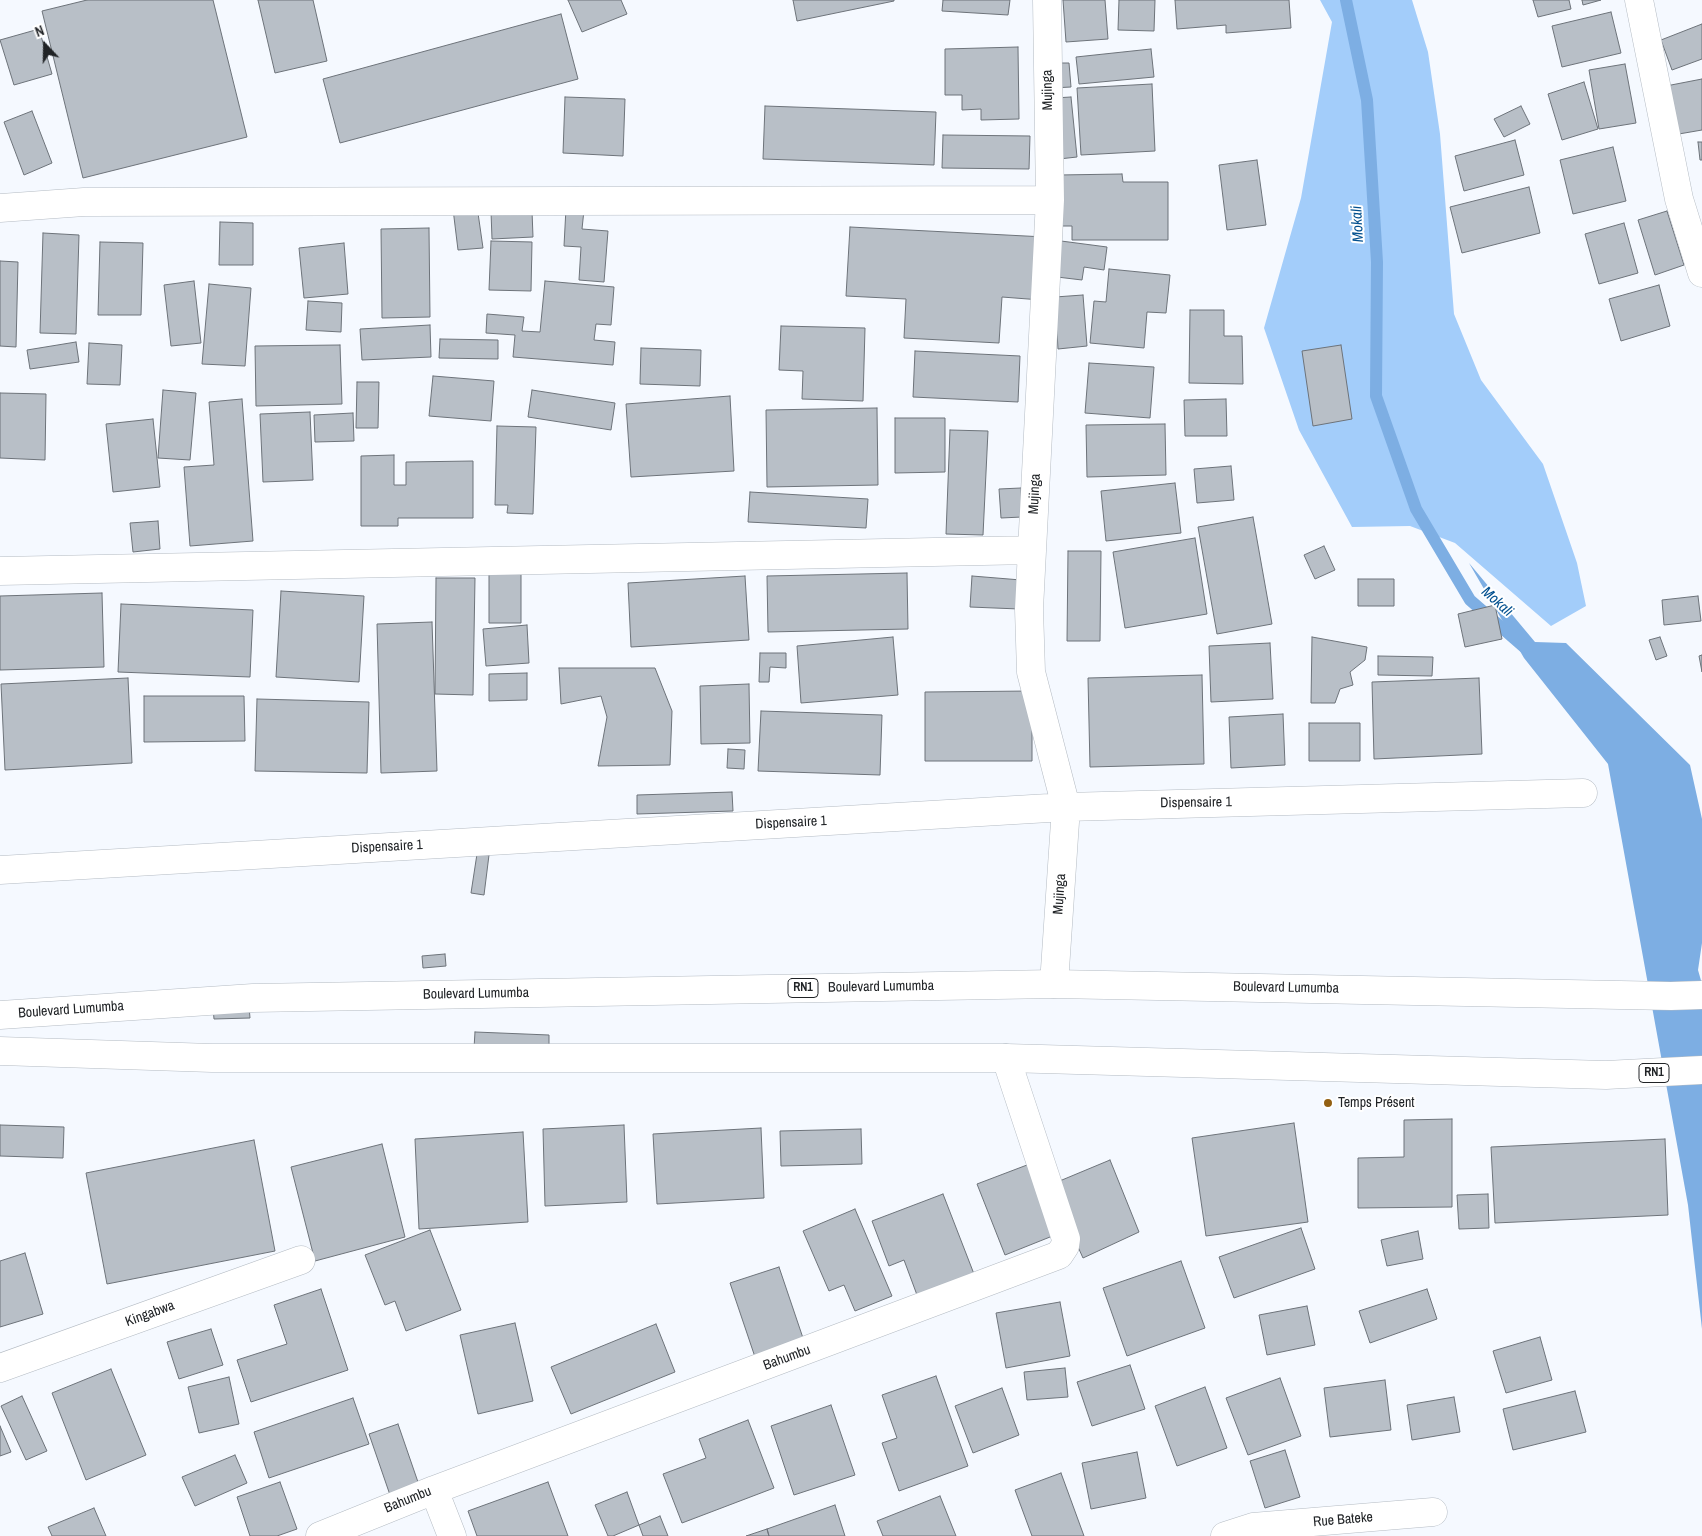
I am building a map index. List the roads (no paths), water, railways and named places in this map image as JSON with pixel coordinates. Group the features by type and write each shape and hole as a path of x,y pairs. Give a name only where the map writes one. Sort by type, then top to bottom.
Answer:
{"main road":[{"name":"Mujinga","path":"1047,0 1050,200 1029,609 1031,672 1066,807 1054,984"},
{"path":"1639,0 1679,199 1702,273"},
{"path":"0,208 84,202 1050,200"},
{"path":"0,571 1032,550"},
{"name":"Dispensaire 1","path":"0,870 1066,807 1583,793"},
{"name":"Boulevard Lumumba","path":"0,1015 253,998 1054,984 1671,996 1702,995"},
{"name":"RN1","path":"0,1052 212,1058 1006,1058 1606,1075 1702,1070"},
{"name":"Bahumbu","path":"320,1536 434,1490 1059,1255 1066,1246 1066,1239 1006,1058"},
{"name":"Kingabwa","path":"0,1368 301,1260"},
{"path":"434,1490 452,1536"},
{"name":"Rue Bateke","path":"1225,1536 1254,1527 1433,1512"}],"water":[{"path":"1469,563 1535,642 1566,643 1690,765 1702,819 1702,943 1698,970 1702,984 1702,1329 1688,1205 1608,764 1524,658"}],"waterway":[{"name":"Mokali","path":"1346,0 1367,100 1377,262 1376,396 1416,509 1470,600 1524,647"}],"place":[{"name":"Temps Présent","path":"1328,1103"}]}
